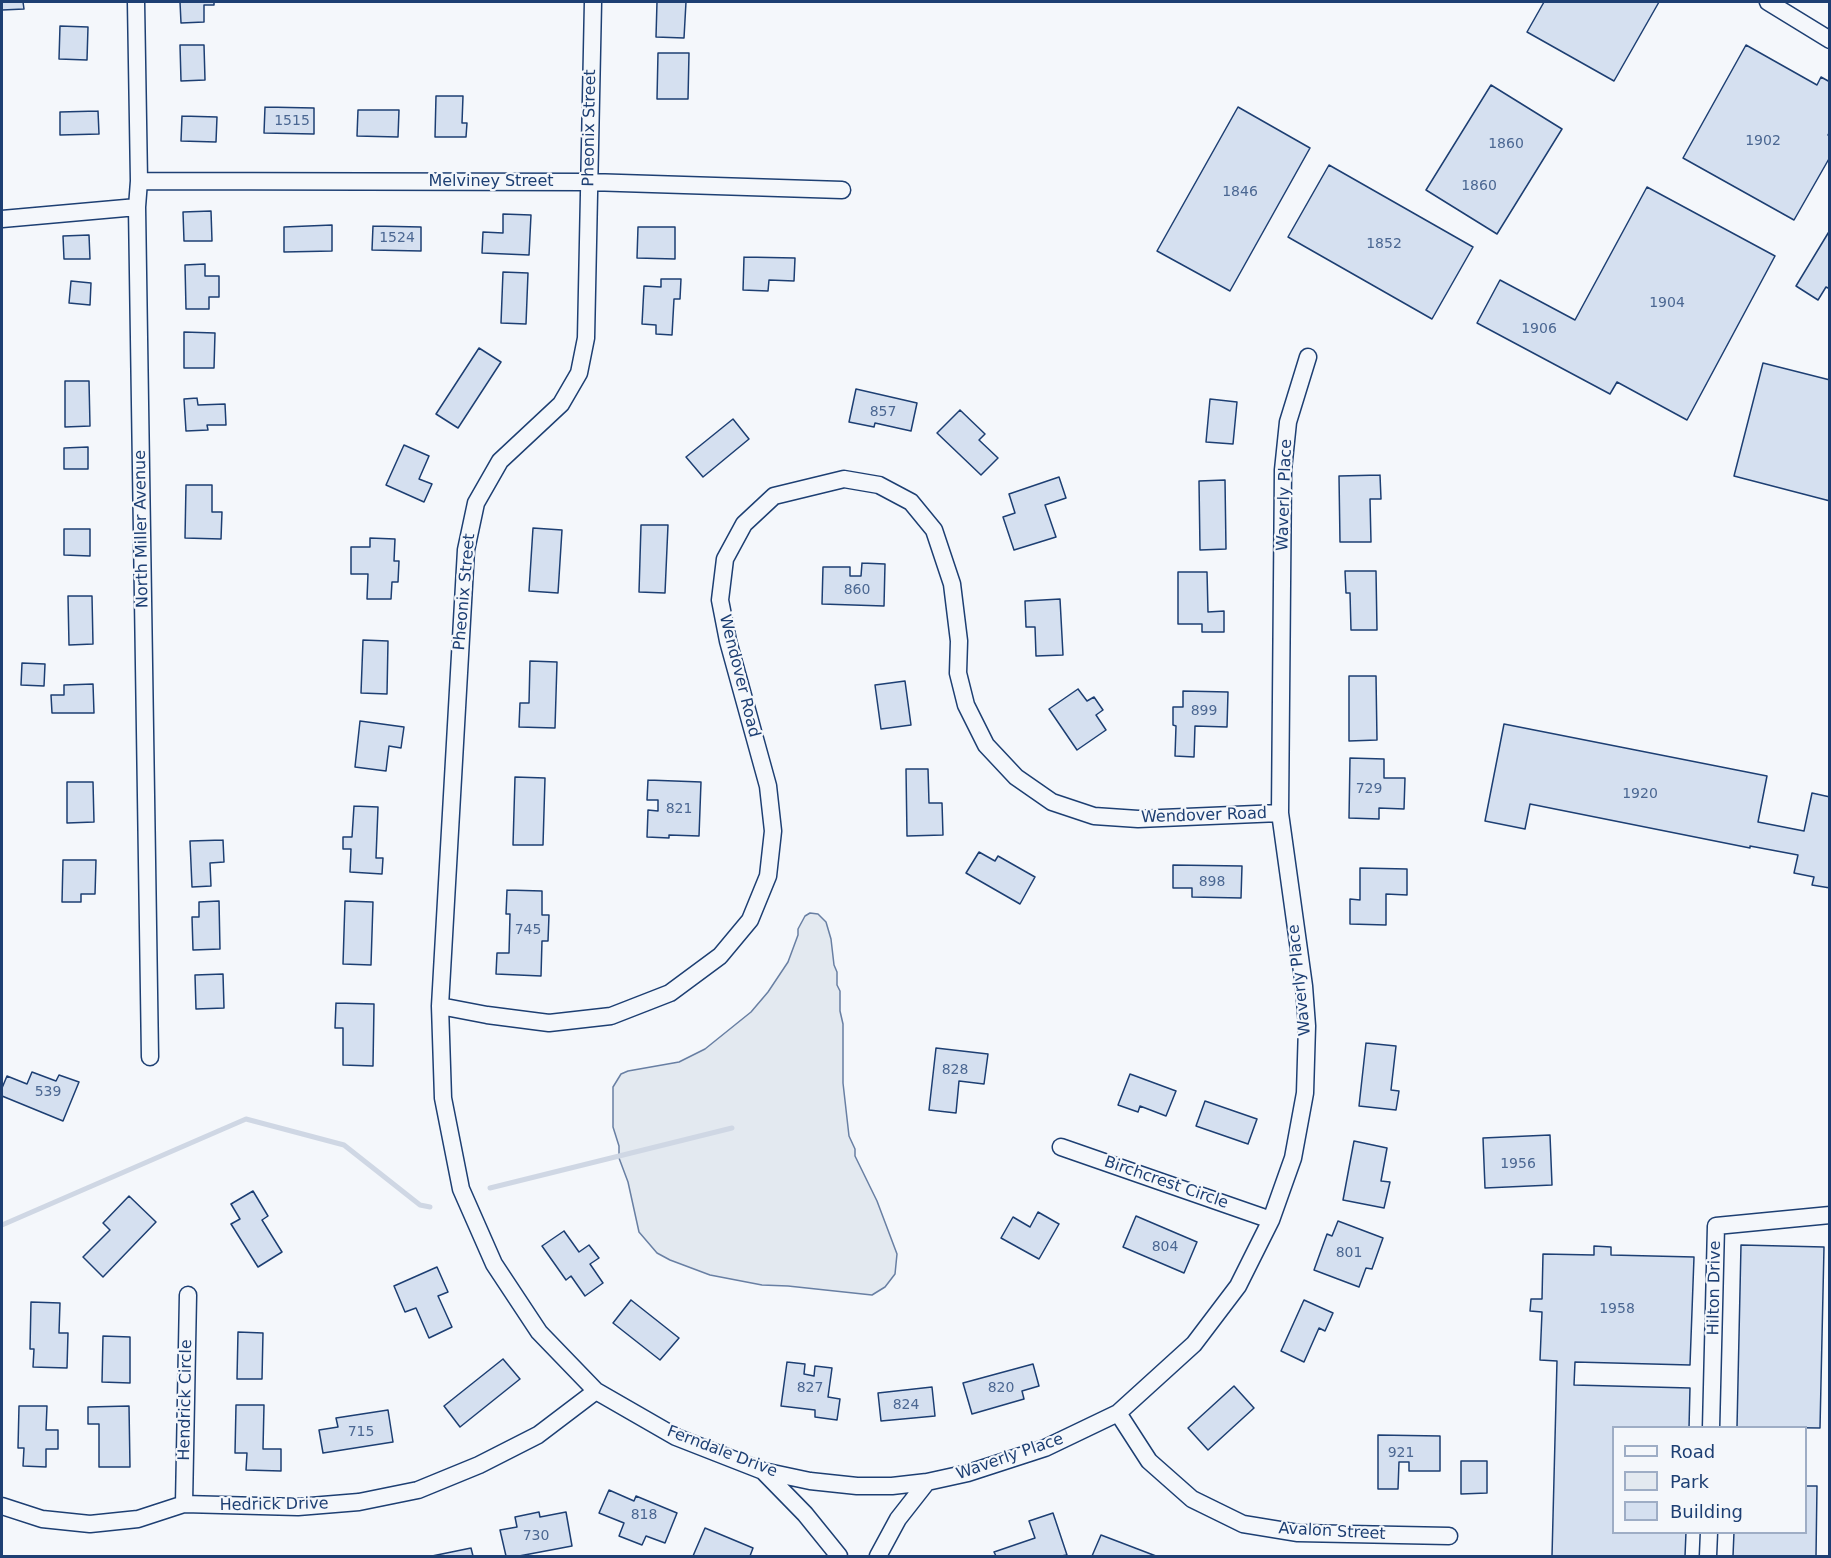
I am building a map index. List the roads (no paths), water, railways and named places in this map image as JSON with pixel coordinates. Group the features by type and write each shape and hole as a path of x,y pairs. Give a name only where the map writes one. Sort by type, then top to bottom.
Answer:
{"street":[{"name":"North Miller Avenue","path":"136,2 150,1057"},
{"name":"Pheonix Street","path":"440,1006 466,550 476,503 500,461 561,404 579,373 586,338 593,2"},
{"path":"1768,2 1830,40"},
{"name":"Melviney Street","path":"139,181 589,182 842,190"},
{"path":"2,219 137,207"},
{"name":"Waverly Place","path":"927,1482 968,1473 1045,1448 1118,1413 1194,1344 1238,1286 1271,1221 1293,1158 1305,1092 1307,1026 1280,813 1283,470 1288,422 1308,357"},
{"name":"Wendover Road","path":"440,1006 549,1023 611,1016 670,993 720,957 750,920 768,876 773,831 768,786 728,640 720,600 725,560 744,524 774,496 844,480 879,484 911,502 934,530 952,584 959,640 958,673 966,705 986,745 1016,777 1052,802 1094,816 1138,819 1280,813"},
{"name":"Ferndale Drive","path":"440,1006 443,1098 461,1190 494,1264 539,1332 596,1391 676,1437 763,1471 810,1481 856,1486 892,1486 927,1482"},
{"name":"Birchcrest Circle","path":"1061,1146 1271,1221"},
{"name":"Hilton Drive","path":"1711,1426 1716,1226 1830,1215"},
{"name":"Hendrick Circle","path":"184,1504 188,1295"},
{"name":"Hedrick Drive","path":"2,1506 42,1519 90,1524 138,1519 184,1504 298,1508 358,1502 418,1490 479,1465 538,1435 596,1391"},
{"name":"Avalon Street","path":"1118,1413 1149,1461 1192,1498 1243,1524 1298,1533 1449,1536"},
{"path":"763,1471 805,1514 839,1557"},
{"path":"878,1557 898,1519 927,1482"},
{"path":"1708,1557 1709,1534"}],"waterway":[{"path":"2,1225 246,1119 344,1145 420,1205 430,1207"},
{"path":"490,1188 732,1128"}]}
